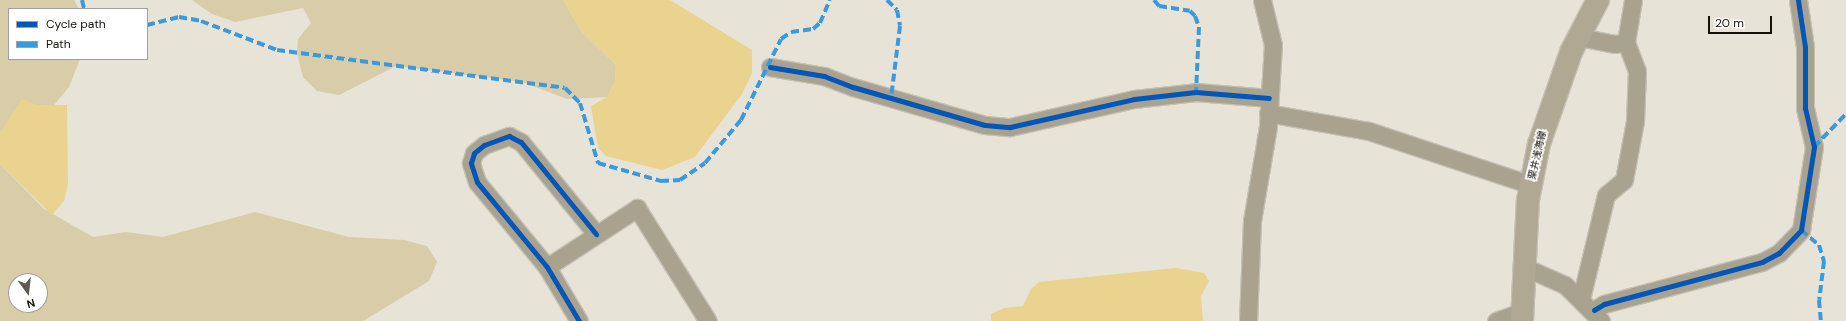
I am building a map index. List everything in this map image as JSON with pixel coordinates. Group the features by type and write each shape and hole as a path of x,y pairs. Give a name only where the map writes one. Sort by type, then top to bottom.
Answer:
{"main road":[{"name":"粟井浅海線","path":"1521,317 1522,266 1530,185 1553,96 1598,0"}],"street":[{"path":"1248,321 1252,221 1269,106 1273,45 1262,0"},
{"path":"1581,299 1606,195 1624,180 1635,121 1637,71 1626,42 1633,0"},
{"path":"1522,266 1565,285 1597,316 1604,304 1762,262 1779,253 1801,230 1814,148 1805,108 1805,47 1798,0"},
{"path":"1579,38 1615,44 1626,42"},
{"path":"770,67 824,76 853,87 985,125 1010,127 1134,99 1196,92 1269,106 1369,131 1530,185"},
{"path":"579,321 547,267 477,182 471,164 474,153 484,145 508,136 521,142 596,234"},
{"path":"547,267 637,208 708,321"},
{"path":"1496,321 1521,317"}],"shaded area":[{"path":"0,0 74,0 78,8 8,8 8,60 80,60 69,87 54,105 37,105 6,125 0,133"},
{"path":"192,0 563,0 581,31 616,65 615,82 607,97 567,99 522,82 396,66 339,95 317,91 303,77 297,53 298,39 311,23 303,8 235,22 212,14"},
{"path":"563,0 670,0 752,50 752,73 742,94 695,157 662,170 606,156 598,148 591,106 607,97 615,82 616,65 581,31"},
{"path":"22,99 37,105 67,105 68,185 64,201 52,215 0,164 0,133"},
{"path":"0,164 44,209 93,237 126,232 163,237 255,212 349,237 404,240 427,246 437,262 429,281 363,321 0,321"},
{"path":"1176,268 1204,273 1209,281 1201,296 1203,321 991,321 991,314 1004,308 1023,306 1031,289 1039,282"}],"marked path":[{"path":"82,0 84,8"},
{"path":"148,25 179,17 201,21 277,50 565,88 580,103 598,163 661,181 680,180 705,163 741,120 781,39 791,32 813,29 820,23 830,0"},
{"path":"887,0 897,10 900,26 891,98"},
{"path":"1154,0 1159,6 1190,11 1195,16 1199,27 1196,92"},
{"path":"1814,147 1846,114"},
{"path":"1801,230 1819,245 1824,261 1819,300 1821,321"}],"cycle path":[{"path":"1594,310 1604,304 1762,262 1779,253 1801,230 1814,147 1805,108 1805,47 1798,0"},
{"path":"770,67 824,76 853,87 985,125 1010,127 1134,99 1196,92 1269,98"},
{"path":"579,321 547,267 477,182 471,163 474,153 484,145 509,136 521,142 596,234"}]}
